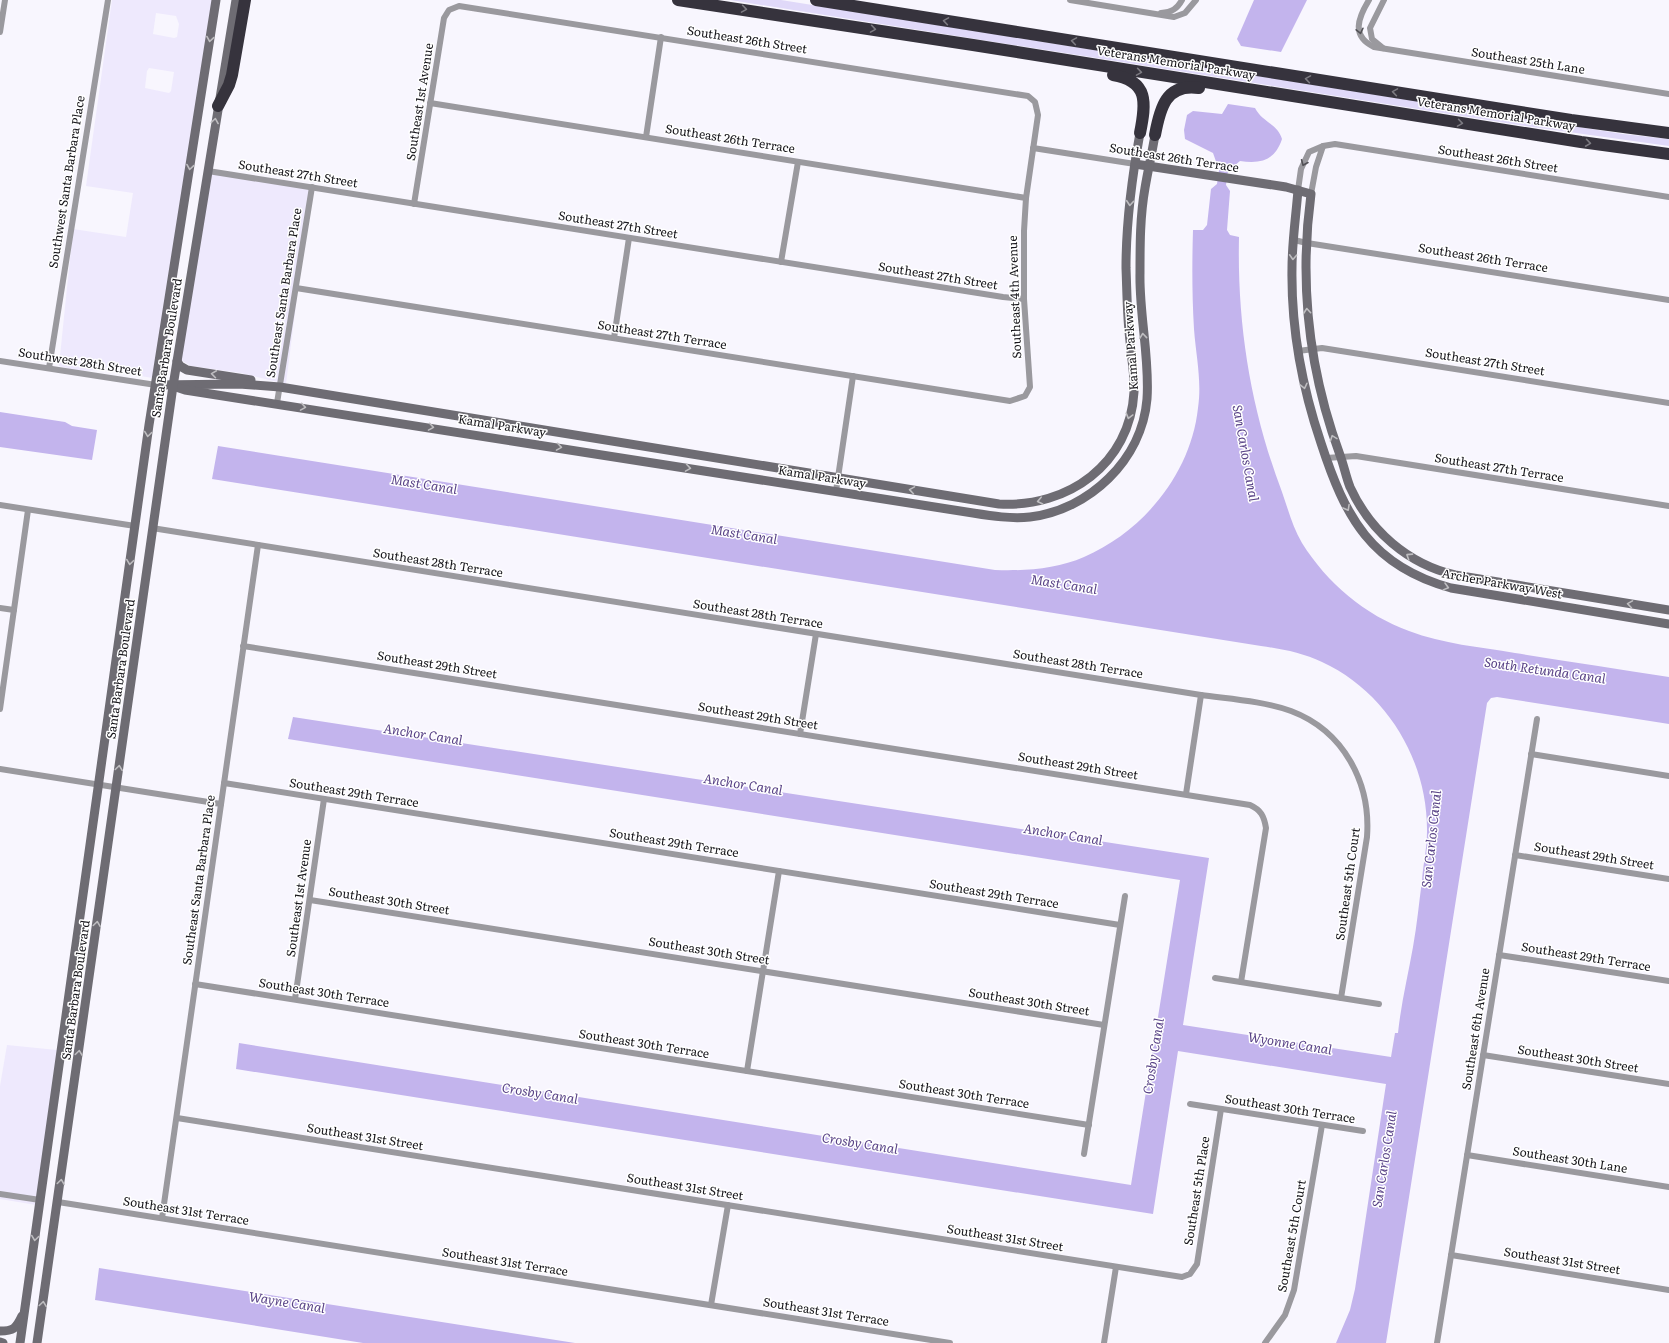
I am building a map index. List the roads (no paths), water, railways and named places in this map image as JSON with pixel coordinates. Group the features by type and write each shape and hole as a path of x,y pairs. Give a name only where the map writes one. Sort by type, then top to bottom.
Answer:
{"highway":[{"path":"218,106 229,86 232,75 245,0"},
{"name":"Veterans Memorial Parkway","path":"678,0 973,45 1588,143 1669,154"},
{"name":"Veterans Memorial Parkway","path":"816,0 1571,120 1669,133"},
{"path":"973,45 998,56 1120,76 1134,82 1141,89 1144,102 1140,133"},
{"path":"1154,135 1159,116 1166,100 1171,94 1184,87 1356,113 1432,118"}],"street":[{"path":"0,32 5,0"},
{"name":"Southwest Santa Barbara Place","path":"49,368 108,0"},
{"name":"Santa Barbara Boulevard","path":"20,1343 135,526 216,0"},
{"name":"Santa Barbara Boulevard","path":"37,1343 173,386 236,0"},
{"path":"1072,0 1167,16 1180,15 1191,8 1196,0"},
{"path":"1150,13 1172,11 1177,8 1182,0"},
{"name":"Southeast 25th Lane","path":"1369,0 1359,17 1360,33 1367,44 1384,49 1669,94"},
{"path":"1384,0 1370,28 1372,39 1384,49"},
{"name":"Southeast 26th Street","path":"453,7 464,6 1020,94 1028,96 1035,102"},
{"name":"Southeast 1st Avenue","path":"414,204 444,18 453,7"},
{"path":"646,137 661,37"},
{"name":"Southeast 4th Avenue","path":"1025,396 1030,387 1030,378 1023,265 1026,198 1038,115 1035,102"},
{"name":"Southeast 26th Terrace","path":"430,103 1026,198"},
{"name":"Kamal Parkway","path":"173,386 186,383 239,384 280,387 999,504 1037,502 1054,497 1077,486 1098,471 1121,439 1132,404 1134,382 1126,266 1128,222 1134,164 1140,133"},
{"name":"Kamal Parkway","path":"156,385 173,386 185,390 277,403 1004,518 1022,518 1041,515 1066,507 1088,495 1108,479 1123,461 1136,440 1146,402 1147,375 1140,303 1140,266 1142,212 1154,135"},
{"name":"Southeast 26th Street","path":"1323,146 1335,144 1669,197"},
{"name":"Archer Parkway West","path":"1323,146 1309,152 1301,169 1294,240 1293,302 1298,351 1305,389 1326,458 1342,500 1361,531 1375,547 1390,560 1424,579 1469,592 1669,624"},
{"name":"Archer Parkway West","path":"1323,146 1316,167 1311,194 1307,243 1306,294 1312,348 1321,399 1340,457 1357,501 1375,526 1396,546 1430,567 1442,572 1481,580 1669,610"},
{"name":"Southeast 26th Terrace","path":"1033,148 1298,190 1311,194"},
{"path":"781,262 798,162"},
{"name":"Southeast 27th Street","path":"208,170 414,204 1003,297 1024,299"},
{"name":"Southeast Santa Barbara Place","path":"277,403 312,187"},
{"path":"614,338 630,238"},
{"name":"Southeast 26th Terrace","path":"1294,240 1669,300"},
{"name":"Southeast 27th Terrace","path":"296,288 1010,401 1025,396"},
{"name":"Southeast 27th Street","path":"1298,351 1312,348 1322,348 1669,403"},
{"name":"Southwest 28th Street","path":"0,361 156,385"},
{"path":"177,361 180,366 190,370 240,378 280,387"},
{"path":"836,491 853,376"},
{"name":"Southeast 27th Terrace","path":"1326,458 1356,456 1669,506"},
{"path":"0,505 135,526"},
{"path":"0,709 28,510"},
{"name":"Southeast 28th Terrace","path":"152,528 1275,707 1292,712 1325,731 1346,753"},
{"name":"Southeast Santa Barbara Place","path":"162,1218 258,545"},
{"path":"0,608 14,610"},
{"path":"800,734 816,634"},
{"name":"Southeast 29th Street","path":"243,646 1250,805 1258,809 1264,816 1266,828 1241,982"},
{"path":"1186,794 1201,695"},
{"name":"Southeast 6th Avenue","path":"1437,1343 1536,719"},
{"name":"Southeast 5th Court","path":"1341,998 1368,826 1361,783 1346,753"},
{"path":"1531,754 1669,776"},
{"path":"0,769 221,804"},
{"name":"Southeast 29th Terrace","path":"224,783 1120,925"},
{"name":"Southeast 1st Avenue","path":"295,999 324,799"},
{"name":"Southeast 29th Street","path":"1515,855 1669,879"},
{"path":"747,1071 779,871"},
{"path":"1084,1154 1125,896"},
{"name":"Southeast 30th Street","path":"310,900 1104,1025"},
{"name":"Southeast 29th Terrace","path":"1499,955 1669,981"},
{"path":"1215,978 1379,1004"},
{"name":"Southeast 30th Terrace","path":"195,984 1089,1125"},
{"name":"Southeast 30th Street","path":"1483,1055 1669,1084"},
{"name":"Southeast 30th Terrace","path":"1190,1104 1363,1131"},
{"name":"Southeast 5th Place","path":"1190,1274 1198,1261 1221,1109"},
{"name":"Southeast 31st Street","path":"177,1118 1179,1277 1190,1274"},
{"name":"Southeast 5th Court","path":"1265,1343 1280,1323 1294,1290 1322,1125"},
{"name":"Southeast 30th Lane","path":"1467,1155 1669,1187"},
{"path":"0,1194 40,1200"},
{"name":"Southeast 31st Terrace","path":"58,1202 950,1343"},
{"path":"711,1305 728,1205"},
{"name":"Southeast 31st Street","path":"1451,1255 1669,1290"},
{"path":"1104,1343 1116,1267"},
{"path":"0,1332 11,1331 18,1324 25,1310"}],"water":[{"path":"1254,0 1307,0 1281,52 1241,46 1237,39"},
{"path":"1228,104 1255,108 1262,117 1274,126 1282,139 1276,152 1267,159 1255,162 1240,161 1228,171 1226,185 1230,191 1227,230 1230,235 1239,237 1239,270 1244,335 1254,399 1262,430 1293,525 1312,558 1335,584 1362,607 1409,631 1462,645 1669,677 1669,724 1497,697 1491,698 1487,703 1386,1343 1336,1343 1350,1310 1355,1289 1386,1084 1178,1051 1153,1214 236,1069 239,1043 1131,1185 1180,880 288,739 293,717 1209,858 1183,1025 1391,1057 1395,1033 1398,1033 1416,930 1427,832 1425,806 1420,780 1411,755 1399,732 1384,710 1366,691 1345,675 1322,662 1300,654 1269,647 212,479 218,446 995,570 1018,570 1052,567 1074,561 1106,546 1145,516 1175,477 1186,455 1194,432 1198,408 1199,388 1193,317 1193,230 1203,230 1207,225 1211,189 1217,184 1219,170 1213,153 1185,139 1184,130 1187,115 1193,111 1222,114"},
{"path":"0,412 65,422 72,426 97,430 92,460 0,447"},
{"name":"Wayne Canal","path":"99,1268 575,1343 363,1343 95,1300"}],"water label":[{"name":"San Carlos Canal","path":"1246,453"},
{"name":"Mast Canal","path":"424,484"},
{"name":"Mast Canal","path":"744,534"},
{"name":"Mast Canal","path":"1064,584"},
{"name":"South Retunda Canal","path":"1545,670"},
{"name":"Anchor Canal","path":"423,734"},
{"name":"Anchor Canal","path":"743,784"},
{"name":"Anchor Canal","path":"1063,834"},
{"name":"San Carlos Canal","path":"1431,839"},
{"name":"Wyonne Canal","path":"1290,1043"},
{"name":"Crosby Canal","path":"1153,1056"},
{"name":"Crosby Canal","path":"540,1093"},
{"name":"Crosby Canal","path":"860,1143"},
{"name":"San Carlos Canal","path":"1384,1159"}]}
